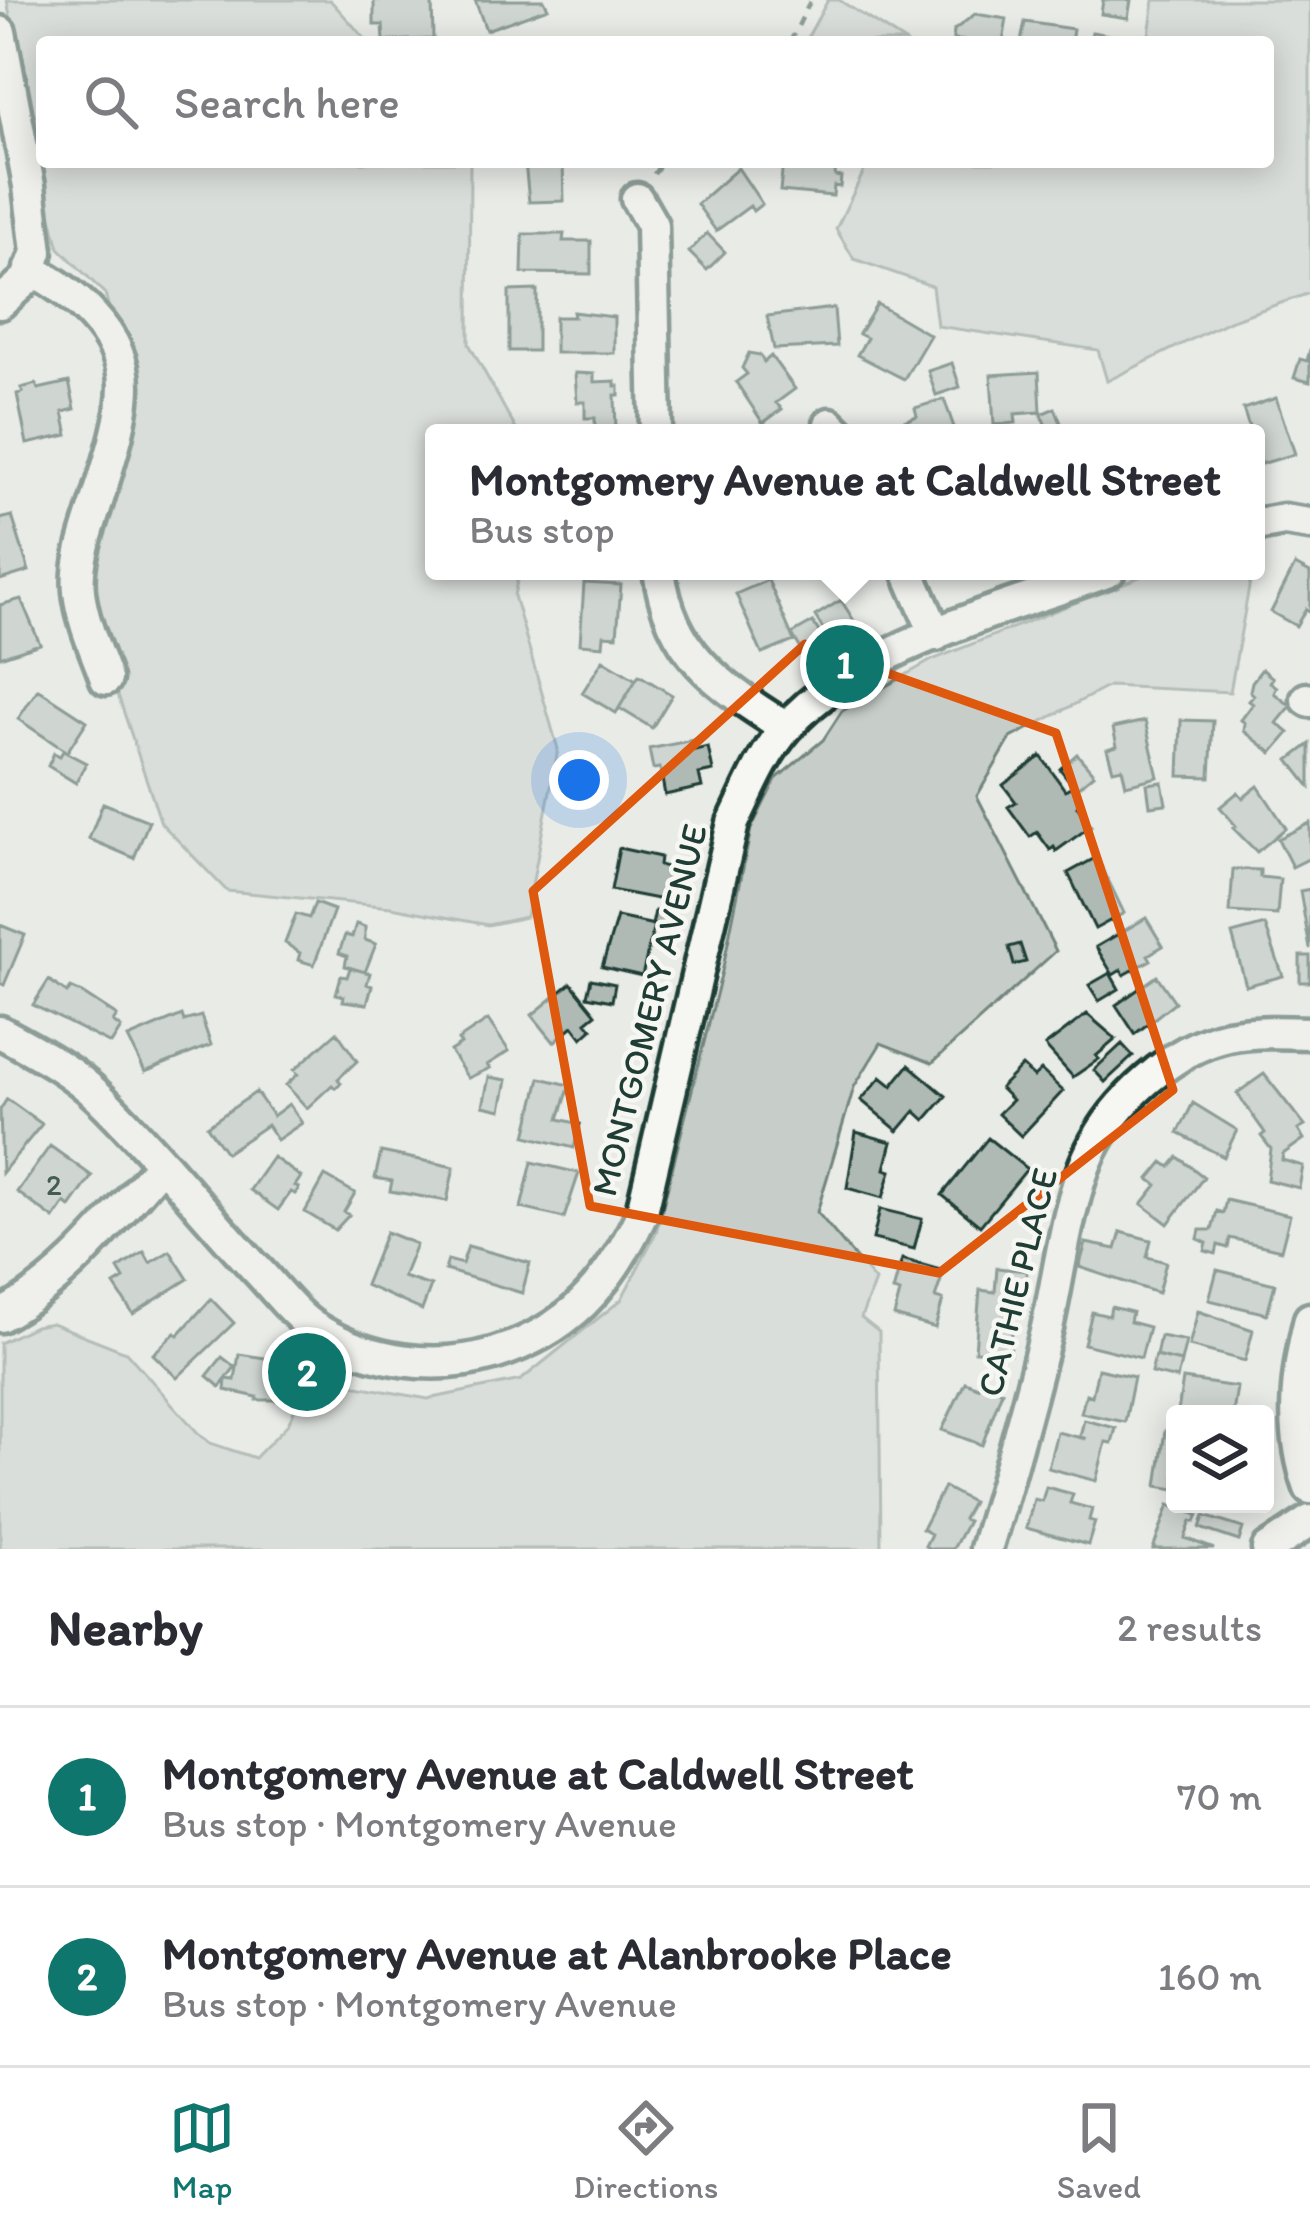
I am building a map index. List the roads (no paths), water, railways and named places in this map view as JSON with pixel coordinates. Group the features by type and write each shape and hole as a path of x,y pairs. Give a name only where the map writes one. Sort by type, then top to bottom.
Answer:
{"street":[{"path":"0,32 37,252 27,279 0,303"},
{"path":"637,199 652,225 656,424"},
{"path":"31,269 54,281 101,326 122,370 124,388 83,545 79,590 106,680"},
{"path":"1265,523 1284,520 1310,524"},
{"path":"661,580 672,624 689,654 735,695 786,728"},
{"path":"912,580 936,635"},
{"name":"MONTGOMERY AVENUE","path":"0,1032 83,1083 314,1328 346,1345 434,1364 476,1359 536,1339 581,1307 598,1288 641,1216 733,823 786,728 820,695 848,677 936,635 1085,580"},
{"name":"CATHIE PLACE","path":"986,1549 1031,1393 1083,1170 1106,1126 1144,1084 1185,1054 1243,1034 1310,1033"},
{"path":"0,1316 47,1288 70,1267 162,1164"},
{"path":"1310,1319 1296,1389 1301,1463 1310,1488"},
{"path":"1268,1549 1310,1521"}],"place":[{"name":"Montgomery Avenue at Caldwell Street","path":"845,664"},
{"name":"Montgomery Avenue at Alanbrooke Place","path":"307,1372"}]}
